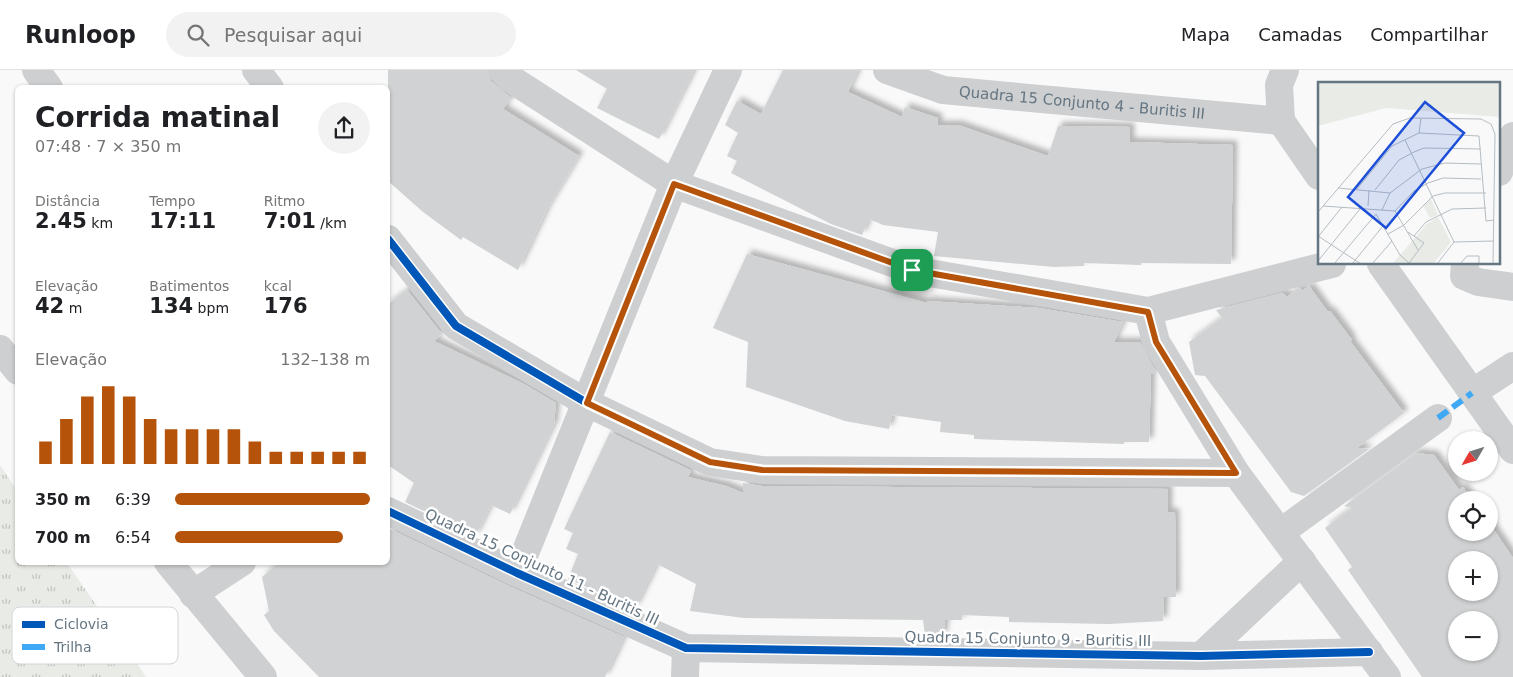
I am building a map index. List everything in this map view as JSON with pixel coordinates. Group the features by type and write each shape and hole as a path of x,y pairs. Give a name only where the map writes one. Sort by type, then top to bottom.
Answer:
{"street":[{"path":"36,70 47,85"},
{"path":"256,70 268,85"},
{"path":"502,70 511,79 674,184 912,270 1148,312 1328,265"},
{"path":"517,573 674,184 728,70"},
{"name":"Quadra 15 Conjunto 4 - Buritis III","path":"887,70 943,90 1281,121"},
{"path":"1285,70 1279,85 1281,121 1318,175"},
{"path":"1500,169 1513,136"},
{"path":"390,242 456,326 587,403 710,462 762,470 1236,473"},
{"path":"1383,265 1513,450"},
{"path":"1465,265 1464,276 1478,282 1513,287"},
{"path":"1148,312 1156,342 1236,473 1387,677"},
{"path":"0,349 15,367"},
{"path":"1472,393 1513,366"},
{"path":"1281,532 1438,418"},
{"name":"Quadra 15 Conjunto 11 - Buritis III","path":"390,512 517,573 686,648"},
{"path":"1201,656 1302,561"},
{"path":"170,565 263,677"},
{"path":"193,594 237,565"},
{"path":"684,677 686,648"},
{"name":"Quadra 15 Conjunto 9 - Buritis III","path":"686,648 1201,656 1369,652"}],"green space":[{"path":"0,465 15,488 15,565 68,565 97,607 12,607 12,664 137,664 146,677 0,677"}],"building":[{"path":"388,70 487,70 491,81 511,98 503,109 579,156 547,209 518,270 463,237 461,240 423,212 390,183 390,85 388,85"},
{"path":"576,70 694,70 659,139 597,108 607,89"},
{"path":"783,70 858,70 848,92 902,117 905,107 938,118 938,125 958,125 1048,156 1058,126 1130,127 1130,142 1233,145 1231,264 1141,263 1141,265 1084,263 1084,266 1054,267 934,256 938,232 883,225 869,219 862,235 831,224 731,173 737,161 727,156 738,133 725,125 737,101 761,114"},
{"path":"747,254 927,303 927,301 1039,308 1123,322 1114,342 1140,342 1157,374 1151,374 1149,442 1124,442 1124,444 974,439 974,435 940,432 941,422 892,415 889,429 845,421 746,387 748,342 713,328"},
{"path":"1309,286 1352,340 1350,341 1404,413 1357,448 1369,449 1304,496 1291,492 1205,376 1195,375 1189,342 1222,318 1216,310 1283,293 1287,297 1297,289 1300,288 1302,291"},
{"path":"407,290 442,334 434,341 524,384 556,403 554,424 510,514 491,505 475,536 405,502 414,483 390,466 390,303"},
{"path":"610,432 688,469 691,471 688,477 726,486 743,493 743,483 762,486 1168,489 1168,512 1175,513 1176,597 1164,597 1163,621 1109,624 1009,622 1009,617 962,615 962,620 945,620 943,636 925,636 923,620 744,618 690,611 696,584 657,564 635,608 568,579 578,554 566,549 573,533 564,529"},
{"path":"1416,453 1434,455 1448,475 1448,481 1453,481 1459,490 1463,487 1466,491 1448,491 1448,541 1498,541 1498,536 1513,558 1513,677 1422,677 1348,570 1352,567 1325,528 1352,508 1344,506"},
{"path":"390,529 511,587 624,637 605,677 319,677 274,631 264,615 269,611 262,577 276,565 390,565"}],"marked path":[{"path":"1438,418 1472,393"}],"cycle path":[{"path":"390,242 456,326 587,403 710,462 762,470 1236,473"},
{"path":"390,512 517,573 686,648 1201,656 1369,652"}],"route":[{"path":"674,184 912,270 1148,312 1156,342 1236,473 762,470 710,462 587,403 674,184"}]}
